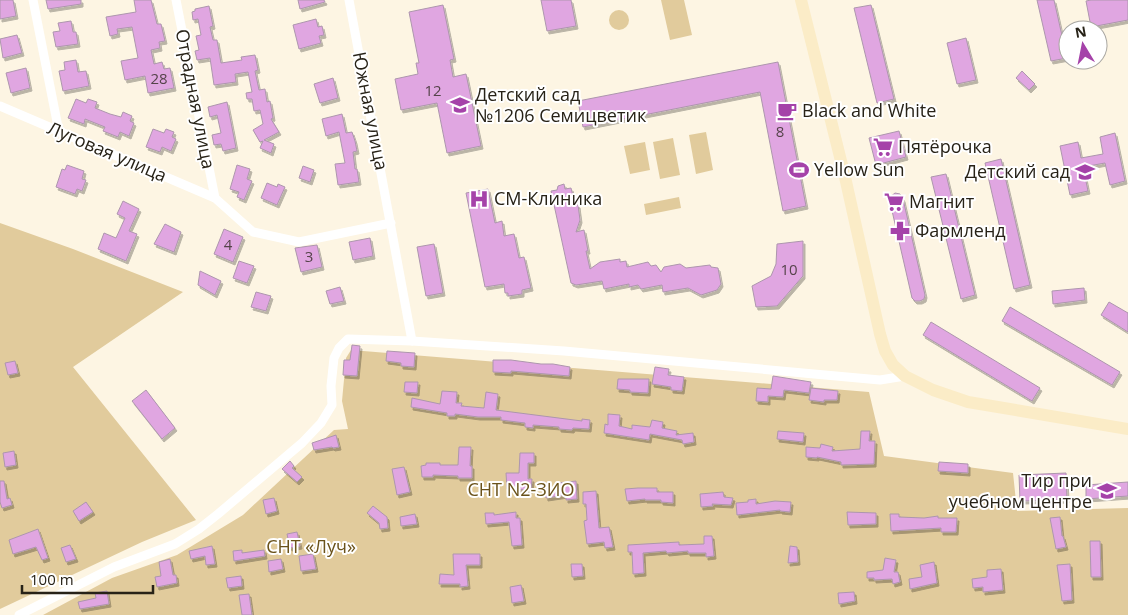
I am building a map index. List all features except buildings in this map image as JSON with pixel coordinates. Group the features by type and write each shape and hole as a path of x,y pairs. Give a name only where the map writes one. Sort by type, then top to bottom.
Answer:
{"main road":[{"path":"801,0 885,351 893,365 905,376 933,390 968,402 1128,429"}],"street":[{"path":"33,0 59,132"},
{"name":"Отрадная улица","path":"176,0 214,198"},
{"name":"Южная улица","path":"349,0 412,341"},
{"name":"Луговая улица","path":"0,106 214,198 253,232 299,242 391,223"},
{"path":"19,615 114,567 175,544 218,514 302,443 321,423 332,405 331,386 334,358 339,348 348,339 412,341 564,351 871,379 905,376"}],"green space":[{"path":"661,0 684,0 692,35 670,40"},
{"path":"619,10 626,13 629,20 626,27 619,30 612,27 609,20 612,13"},
{"path":"706,132 713,170 696,174 689,135"},
{"path":"673,138 680,175 660,179 653,142"},
{"path":"645,142 650,170 630,174 624,146"},
{"path":"679,197 681,208 646,215 644,204"},
{"path":"0,223 183,292 73,367 196,520 142,542 0,609"},
{"name":"СНТ N2-ЗИО","path":"351,350 869,392 884,456 1013,473 1017,511 1128,508 1128,615 43,615 112,578 177,555 243,515 334,430 348,429 342,401 346,358"}],"place":[{"name":"Детский сад №1206 Семицветик","path":"460,105"},
{"name":"Black and White","path":"787,111"},
{"name":"Пятёрочка","path":"883,147"},
{"name":"Yellow Sun","path":"799,170"},
{"name":"Детский сад","path":"1085,172"},
{"name":"СМ-Клиника","path":"479,199"},
{"name":"Магнит","path":"894,202"},
{"name":"Фармленд","path":"900,231"},
{"name":"Тир при учебном центре","path":"1107,491"}],"park label":[{"name":"СНТ «Луч»","path":"311,547"}]}
